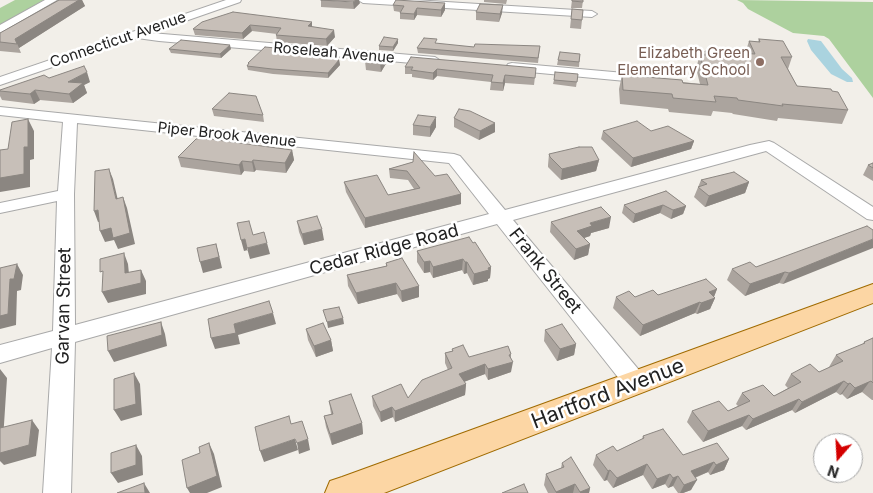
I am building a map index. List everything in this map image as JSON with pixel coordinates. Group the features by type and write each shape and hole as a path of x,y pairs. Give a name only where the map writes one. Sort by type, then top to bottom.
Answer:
{"main road":[{"name":"Hartford Avenue","path":"342,493 873,293"}],"street":[{"path":"0,30 52,0"},
{"name":"Connecticut Avenue","path":"0,81 236,0"},
{"path":"363,0 467,3 592,14"},
{"path":"554,12 555,0"},
{"name":"Roseleah Avenue","path":"135,34 159,38 444,62"},
{"path":"504,67 653,80"},
{"name":"Piper Brook Avenue","path":"0,111 454,159"},
{"name":"Garvan Street","path":"57,493 64,337 66,194 70,118"},
{"name":"Cedar Ridge Road","path":"0,354 755,148 769,146 873,215"},
{"name":"Frank Street","path":"454,159 636,383"},
{"path":"0,208 66,194"}],"green space":[{"path":"15,0 44,0 0,25 0,8"},
{"path":"737,0 873,2 873,98 829,39 824,36 793,33 748,9"}],"water":[{"path":"808,39 821,41 842,69 852,78 853,82 847,82 831,74 811,50"}],"building":[{"path":"59,0 79,0 15,39 17,44 0,42 0,33"},
{"path":"321,0 356,0 353,2"},
{"path":"396,0 445,3 441,10 417,8 414,14 400,13 404,6 393,5"},
{"path":"583,0 583,2 572,1"},
{"path":"480,4 503,5 500,14 476,12"},
{"path":"572,9 583,10 582,20 571,19"},
{"path":"233,12 312,22 308,26 334,30 326,39 276,35 281,28 250,25 242,33 193,29 202,22"},
{"path":"384,37 398,39 393,47 379,46"},
{"path":"424,38 437,39 435,43 474,47 475,44 540,46 538,58 417,48"},
{"path":"759,39 783,41 792,57 781,57 797,86 831,89 838,92 848,110 782,104 783,106 714,96 716,102 673,98 672,94 623,90 622,75 682,80 683,83 708,85 700,55 706,55 705,51 755,54 749,41 760,42"},
{"path":"181,40 230,45 220,54 169,49"},
{"path":"265,47 317,52 315,54 339,60 328,73 247,66"},
{"path":"371,52 386,53 380,63 365,61"},
{"path":"560,52 580,54 579,62 558,60"},
{"path":"411,57 536,68 535,78 505,75 503,83 491,82 493,75 437,69 433,73 411,70 413,67 405,67"},
{"path":"84,66 87,72 68,82 83,83 69,94 35,90 30,94 0,91 44,75 49,78"},
{"path":"555,72 578,74 577,82 554,80"},
{"path":"229,93 256,96 263,115 212,109"},
{"path":"459,109 470,111 495,123 480,131 454,118"},
{"path":"418,115 436,117 430,127 413,125"},
{"path":"28,119 28,147 24,147 24,174 0,178 0,150 8,149 12,122"},
{"path":"637,121 651,131 668,126 694,141 633,158 603,131"},
{"path":"202,138 292,150 285,163 253,160 252,162 242,161 239,165 178,157 196,139"},
{"path":"579,147 592,147 599,160 562,169 549,154"},
{"path":"414,152 435,176 447,174 461,194 365,218 344,182 377,175 388,195 420,188 407,171 389,169 413,162"},
{"path":"109,169 116,199 123,197 130,233 113,238 111,228 100,231 98,210 94,211 95,171"},
{"path":"734,172 749,182 709,196 698,187 707,184 701,180"},
{"path":"666,191 686,206 673,210 663,205 635,214 624,205"},
{"path":"601,207 611,217 590,223 592,226 577,231 590,244 576,249 551,222"},
{"path":"317,216 322,229 302,234 297,221"},
{"path":"249,221 253,235 264,232 267,243 247,248 245,239 241,240 237,223"},
{"path":"867,226 873,230 873,239 789,273 785,272 750,284 732,269 750,262 756,267"},
{"path":"469,237 473,243 475,242 491,267 488,268 489,270 474,274 463,259 433,267 430,261 424,262 417,251"},
{"path":"216,244 219,257 200,262 197,248"},
{"path":"124,253 125,273 141,270 141,283 102,292 103,271 100,272 100,259"},
{"path":"402,258 419,286 401,291 396,283 356,293 347,275 387,266 386,263"},
{"path":"17,264 14,279 10,279 8,314 0,316 0,268"},
{"path":"706,279 717,289 709,292 715,298 700,302 643,325 616,297 629,291 635,297 653,290 658,295"},
{"path":"269,301 273,313 234,324 236,333 211,338 208,319"},
{"path":"339,307 343,318 327,322 323,310"},
{"path":"161,322 162,335 108,351 107,336"},
{"path":"323,323 331,340 314,346 306,329"},
{"path":"562,324 576,344 560,349 545,330"},
{"path":"873,338 873,383 871,381 855,388 850,383 848,384 844,381 802,402 799,399 753,419 749,415 708,431 692,411 719,401 728,411 750,401 742,393 763,385 774,396 801,382 791,374 810,364 819,372 843,361 836,355"},
{"path":"463,345 469,357 508,346 511,354 509,355 513,362 488,369 485,364 459,374 466,384 395,411 392,407 380,412 372,396 401,384 408,398 422,380 452,368 445,353"},
{"path":"134,373 136,404 114,410 114,379"},
{"path":"351,394 362,423 330,434 324,416 333,414 329,401"},
{"path":"289,416 291,424 302,421 308,439 297,443 295,439 260,451 255,427"},
{"path":"32,420 29,445 0,453 0,428"},
{"path":"663,429 683,455 717,443 729,459 716,465 714,462 691,471 697,480 684,485 678,476 673,478 670,474 657,479 647,464 617,478 610,470 608,471 596,455 613,446 617,451 644,438 643,436"},
{"path":"209,443 217,476 187,488 182,460 200,453 199,447"},
{"path":"136,445 136,465 111,473 111,453"},
{"path":"571,457 590,488 580,492 575,484 556,492 546,474 564,467 562,463"},
{"path":"144,483 145,493 117,493"},
{"path":"524,484 528,493 502,493"}],"place":[{"name":"Elizabeth Green Elementary School","path":"760,62"}]}
